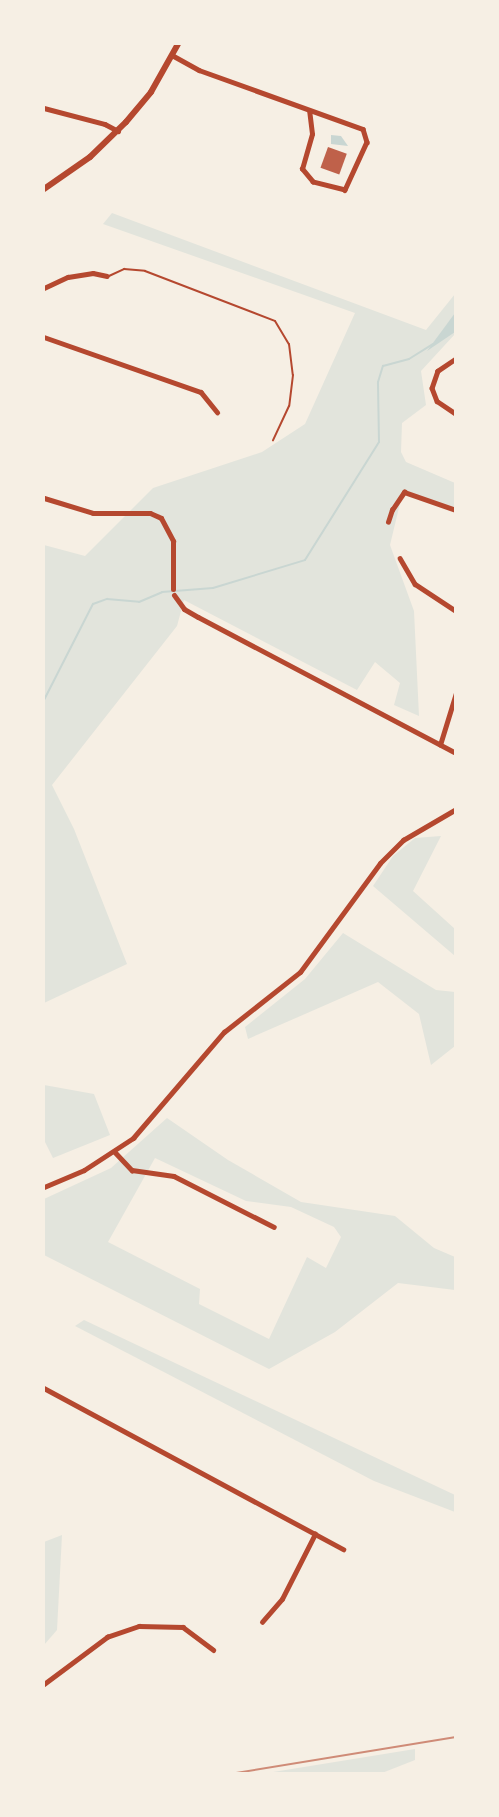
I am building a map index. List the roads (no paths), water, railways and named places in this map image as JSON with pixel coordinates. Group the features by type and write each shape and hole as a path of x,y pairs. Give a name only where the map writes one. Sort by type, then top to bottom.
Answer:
{"main road":[{"path":"44,189 90,157 118,131 151,92 178,44"}],"street":[{"path":"172,55 199,70 309,111 348,122 366,132 367,142 345,190 313,182 304,173 312,134 309,111"},
{"path":"44,108 105,124 118,131"},
{"path":"44,288 68,277 93,273 107,276"},
{"path":"44,337 201,392 217,412"},
{"path":"456,359 438,371 433,382 437,401 456,414"},
{"path":"388,522 392,510 404,492 456,510"},
{"path":"44,498 93,513 150,513 161,518 173,541 174,592 184,609 456,753"},
{"path":"400,558 415,584 456,611"},
{"path":"440,745 456,693"},
{"path":"44,1187 115,1152 158,1112 224,1032 300,972 380,863 403,840 456,809"},
{"path":"115,1152 132,1170 174,1176 274,1227"},
{"path":"44,1388 343,1549"},
{"path":"262,1622 282,1599 315,1534"},
{"path":"44,1684 107,1637 139,1626 183,1627 213,1650"}],"lane":[{"path":"107,276 124,269 145,271 275,321 289,344 293,375 289,406 273,441"}],"waterway":[{"path":"44,700 93,604 107,599 139,602 162,592 213,588 305,560 379,442 378,382 383,366 409,359 433,344"}],"railway":[{"path":"230,1774 456,1737"}]}
